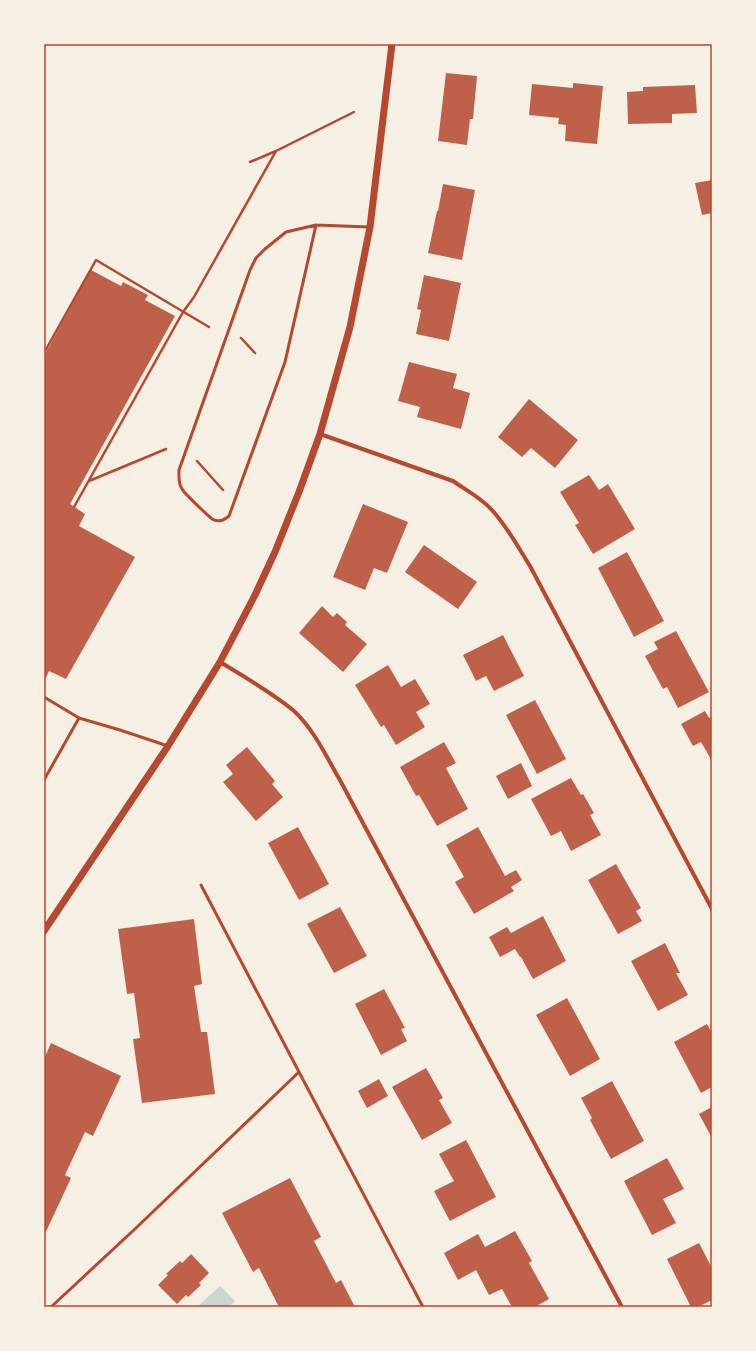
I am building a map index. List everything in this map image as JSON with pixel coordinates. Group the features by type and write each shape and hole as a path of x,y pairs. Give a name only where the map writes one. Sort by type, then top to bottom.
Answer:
{"street":[{"path":"44,931 168,746 220,662 255,595 275,552 299,492 320,434 350,327 370,227 392,44"},
{"path":"320,434 453,481 473,494 491,509 512,537 530,566 712,908"},
{"path":"220,662 246,678 293,711 305,723 317,740 341,782 622,1307"}],"lane":[{"path":"316,225 285,362 229,516 220,521 212,519 182,489 179,480 179,470 250,270 256,258 286,232 316,225 370,227"},
{"path":"44,697 79,718 168,746"},
{"path":"44,780 79,718"},
{"path":"201,885 423,1307"},
{"path":"51,1307 299,1072"}],"path":[{"path":"250,162 276,151 354,112"},
{"path":"74,507 183,312 194,297 276,151"},
{"path":"44,353 96,260 209,327"},
{"path":"239,336 254,353"},
{"path":"88,481 166,449"},
{"path":"196,459 234,501"}],"shaded area":[{"path":"220,1286 235,1301 229,1307 197,1307"}],"building":[{"path":"446,73 477,76 473,119 470,119 467,145 438,141"},
{"path":"573,83 603,86 597,144 565,141 566,125 558,124 559,118 529,115 532,84 573,88"},
{"path":"695,85 697,113 672,114 672,123 628,124 627,92 643,91 643,87"},
{"path":"712,180 712,213 702,215 695,183"},
{"path":"443,184 475,190 462,260 428,253"},
{"path":"91,270 121,286 123,282 148,295 145,300 175,316 70,504 85,514 79,526 135,557 66,679 49,671 46,678 44,677 44,356"},
{"path":"424,275 461,283 449,341 416,334 421,310 417,309"},
{"path":"409,362 457,374 453,388 470,393 461,429 417,417 420,407 398,401"},
{"path":"529,399 578,440 555,468 531,448 522,457 498,437"},
{"path":"589,475 599,490 608,484 635,529 593,554 575,525 579,523 560,492"},
{"path":"363,504 408,522 387,573 374,568 365,590 333,577"},
{"path":"424,545 477,582 458,609 405,572"},
{"path":"627,552 664,621 634,637 598,568"},
{"path":"322,606 333,617 337,613 347,622 345,625 367,644 343,672 299,633"},
{"path":"676,631 709,692 678,708 667,687 663,689 645,656 658,649 654,642"},
{"path":"503,635 524,676 494,691 486,676 476,681 463,655"},
{"path":"388,665 401,687 415,679 430,704 416,712 425,727 396,745 384,725 381,727 355,685"},
{"path":"535,700 566,759 537,774 506,715"},
{"path":"705,711 709,718 712,716 712,761 701,742 693,746 681,724"},
{"path":"444,742 456,763 446,768 468,809 437,826 419,795 416,796 400,767"},
{"path":"247,747 275,781 272,784 283,797 256,821 223,782 233,774 226,765"},
{"path":"521,763 532,786 508,799 496,776"},
{"path":"571,778 581,795 583,794 594,813 590,815 601,835 571,851 561,831 551,836 531,799"},
{"path":"298,827 329,884 299,900 268,843"},
{"path":"478,827 505,876 516,870 522,880 511,887 514,891 474,914 455,882 464,877 446,845"},
{"path":"616,864 641,908 636,911 642,921 618,934 588,880"},
{"path":"340,907 367,956 334,973 307,924"},
{"path":"543,916 566,961 533,979 515,949 500,957 489,937 507,927 511,933"},
{"path":"194,919 202,984 194,986 201,1032 207,1032 215,1094 142,1103 133,1039 140,1038 134,993 127,994 118,929"},
{"path":"665,943 680,973 676,973 688,995 658,1011 631,961"},
{"path":"384,989 405,1028 401,1029 407,1041 381,1055 355,1004"},
{"path":"567,998 600,1059 570,1076 536,1015"},
{"path":"707,1024 712,1033 712,1087 701,1093 674,1042"},
{"path":"51,1043 121,1076 93,1136 85,1132 65,1175 71,1178 44,1236 44,1059"},
{"path":"426,1068 443,1098 439,1100 452,1123 422,1140 392,1087"},
{"path":"379,1079 388,1096 367,1108 358,1091"},
{"path":"612,1081 644,1141 611,1159 590,1120 592,1118 581,1098"},
{"path":"712,1107 712,1138 699,1114"},
{"path":"466,1140 496,1197 450,1221 434,1191 454,1181 439,1154"},
{"path":"667,1158 684,1189 663,1199 676,1223 652,1235 624,1181"},
{"path":"290,1178 321,1237 314,1241 336,1283 341,1280 355,1307 279,1307 259,1268 253,1272 222,1213"},
{"path":"515,1231 532,1261 529,1263 549,1299 535,1307 512,1307 502,1289 489,1295 476,1270 458,1280 444,1253 478,1234 485,1247"},
{"path":"699,1243 712,1268 712,1300 698,1307 691,1307 667,1259"},
{"path":"191,1254 209,1273 199,1283 201,1285 188,1297 186,1295 177,1304 158,1285 168,1275 166,1274 180,1261 182,1263"}]}
